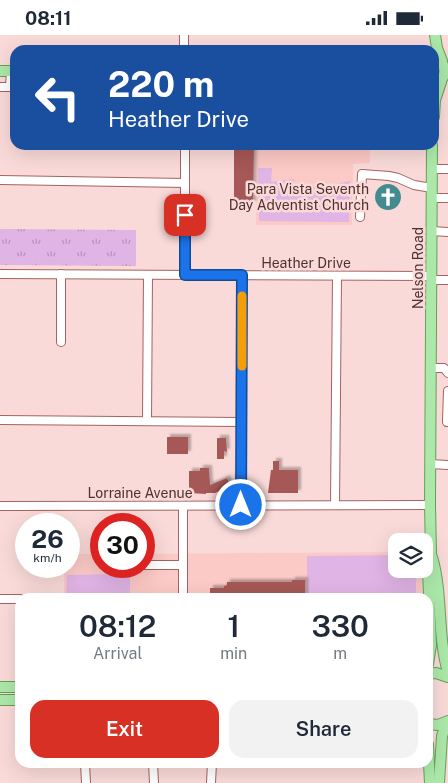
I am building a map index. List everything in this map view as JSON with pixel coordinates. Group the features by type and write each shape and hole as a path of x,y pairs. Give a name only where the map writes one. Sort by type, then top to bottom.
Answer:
{"main road":[{"path":"441,81 446,72 442,62"},
{"name":"Nelson Road","path":"431,533 432,150"},
{"name":"Nelson Road","path":"433,560 436,571 444,654 448,672"},
{"name":"Nelson Road","path":"428,578 429,593"},
{"path":"433,674 440,673 448,677"},
{"path":"0,687 15,687"},
{"path":"0,700 15,700"},
{"path":"433,724 438,725 448,721"},
{"path":"439,783 442,736 448,721"},
{"path":"429,768 430,783"}],"street":[{"path":"185,150 185,275"},
{"path":"432,169 448,169"},
{"path":"360,217 362,174 398,178 448,198"},
{"path":"0,180 185,183"},
{"path":"432,231 448,232"},
{"name":"Heather Drive","path":"0,274 337,276 448,280"},
{"path":"61,274 61,342"},
{"path":"147,421 148,275"},
{"path":"241,505 242,275"},
{"path":"335,505 337,276"},
{"path":"431,367 444,368 448,373"},
{"path":"447,422 448,391"},
{"path":"0,420 241,422"},
{"path":"430,465 448,465"},
{"name":"Lorraine Avenue","path":"0,506 430,505"},
{"path":"183,506 183,593"},
{"path":"155,565 183,565"},
{"path":"0,599 15,599"},
{"path":"85,768 86,783"},
{"path":"153,768 154,783"},
{"path":"211,783 212,768"}],"shaded area":[{"path":"257,150 370,150 370,163 353,164 352,225 256,225"},
{"path":"388,552 388,578 422,578 422,593 64,593 64,578 80,578 80,554 90,554 90,578 155,578 155,554"}],"green space":[{"path":"258,168 272,168 271,182 294,179 294,184 327,186 350,181 349,222 259,221"},
{"path":"0,229 136,230 136,266 0,265"},
{"path":"388,555 388,578 416,578 416,593 307,593 307,556"},
{"path":"80,575 90,575 90,578 130,578 130,593 66,593 67,578 80,578"}],"building":[{"path":"234,150 254,150 253,204 234,204"},
{"path":"167,437 188,437 188,454 167,454"},
{"path":"217,438 226,438 227,452 224,451 224,459 217,459"},
{"path":"273,461 279,461 279,470 298,470 298,493 268,493"},
{"path":"200,468 209,468 210,485 227,478 230,486 215,493 189,493 189,471 200,471"},
{"path":"292,580 305,580 305,593 210,593 210,588 224,588 227,582 292,582"}],"slow traffic":[{"path":"242,296 242,366"}],"place":[{"name":"Para Vista Seventh Day Adventist Church","path":"388,197"}],"route":[{"path":"185,215 185,275 242,275 241,505"}]}
